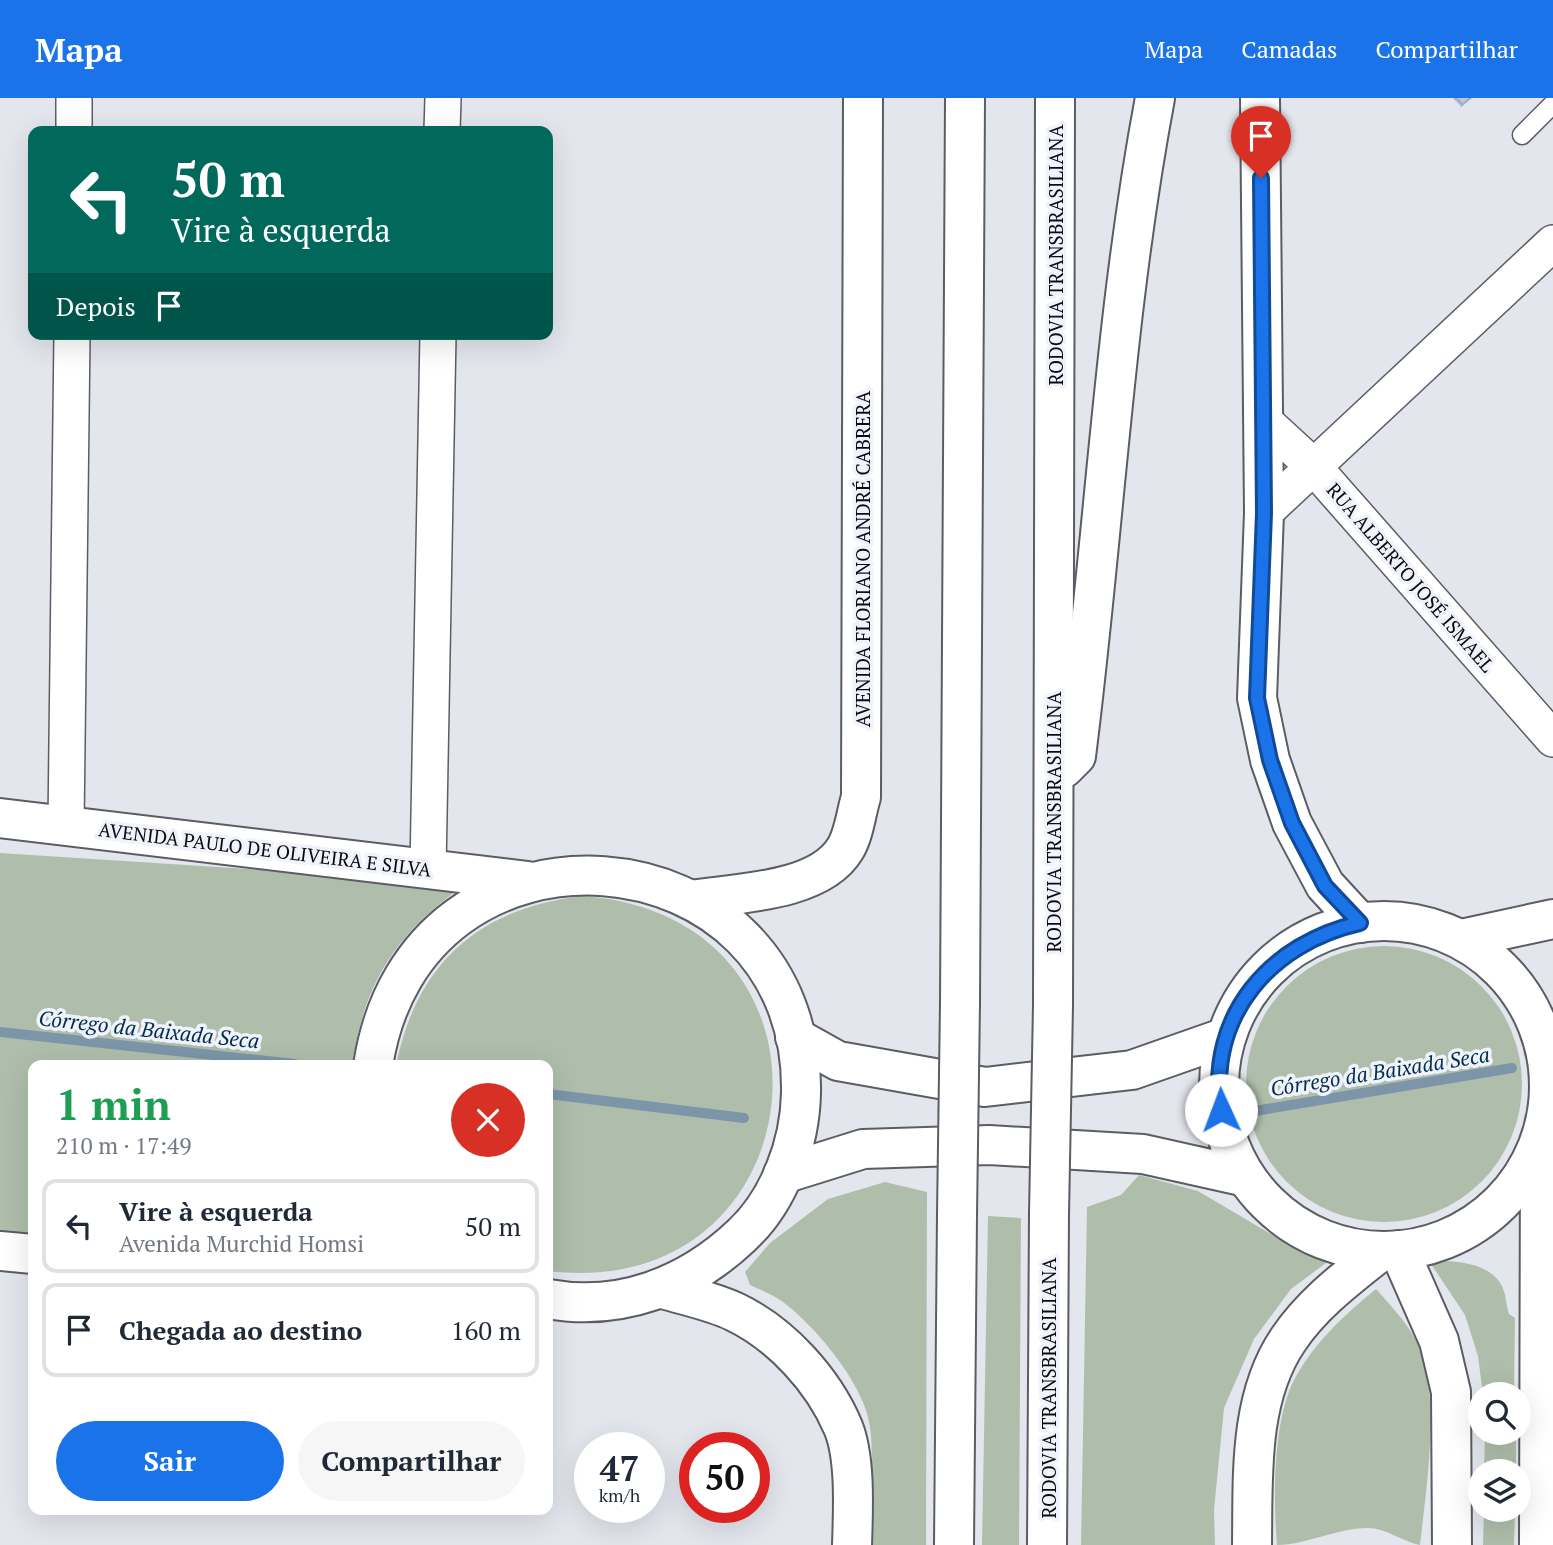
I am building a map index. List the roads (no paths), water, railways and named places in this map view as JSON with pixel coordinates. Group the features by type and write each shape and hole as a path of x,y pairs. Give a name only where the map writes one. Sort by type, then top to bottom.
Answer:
{"main road":[{"name":"AVENIDA FLORIANO ANDRÉ CABRERA","path":"691,900 787,886 824,872 846,849 861,797 863,98"},
{"path":"954,1545 965,98"},
{"name":"RODOVIA TRANSBRASILIANA","path":"1047,1545 1053,1005 1055,98"},
{"path":"1053,780 1076,757 1094,611 1134,206 1155,98"},
{"path":"1260,98 1264,513 1257,698 1270,760 1292,823 1325,886 1360,923"},
{"name":"AVENIDA PAULO DE OLIVEIRA E SILVA","path":"0,818 531,881"},
{"path":"374,1060 386,1009 420,952 470,908 499,892 531,881 563,875 607,875 661,887 691,900 738,936 768,972 784,1003 795,1037 801,1071 800,1106 794,1140 783,1174 767,1204 747,1231 694,1274 663,1289 598,1303 553,1299"},
{"path":"1461,939 1553,919"},
{"path":"1539,1545 1546,1197 1540,1139 1549,1088 1542,1037 1519,990 1503,970 1461,939 1429,927 1395,921 1360,923 1310,939 1267,970 1250,990 1226,1037 1219,1095 1223,1124 1232,1152 1246,1177 1272,1207 1304,1231 1341,1245 1390,1250 1433,1243 1546,1197"},
{"path":"795,1037 838,1061 985,1087 1132,1070 1226,1037"},
{"path":"1465,1229 1493,1209 1515,1185 1540,1139"},
{"path":"783,1174 863,1149 989,1145 1143,1154 1246,1177"},
{"path":"1252,1545 1254,1440 1269,1381 1287,1341 1326,1295 1390,1250"},
{"path":"1390,1250 1439,1341 1451,1392 1452,1545"},
{"path":"0,1251 28,1254"},
{"path":"663,1289 734,1311 772,1335 817,1381 844,1429 853,1489 852,1545"}],"street":[{"path":"74,126 75,98"},
{"path":"442,126 443,98"},
{"path":"1264,513 1312,465 1553,243"},
{"path":"66,825 72,340"},
{"path":"428,869 438,340"},
{"name":"RUA ALBERTO JOSÉ ISMAEL","path":"1264,420 1312,465 1553,739"}],"lane":[{"path":"1522,135 1553,104"}],"waterway":[{"name":"Córrego da Baixada Seca","path":"0,1032 258,1060"},
{"name":"Córrego da Baixada Seca","path":"1255,1111 1512,1068"},
{"name":"Córrego da Baixada Seca","path":"553,1095 744,1118"}]}
